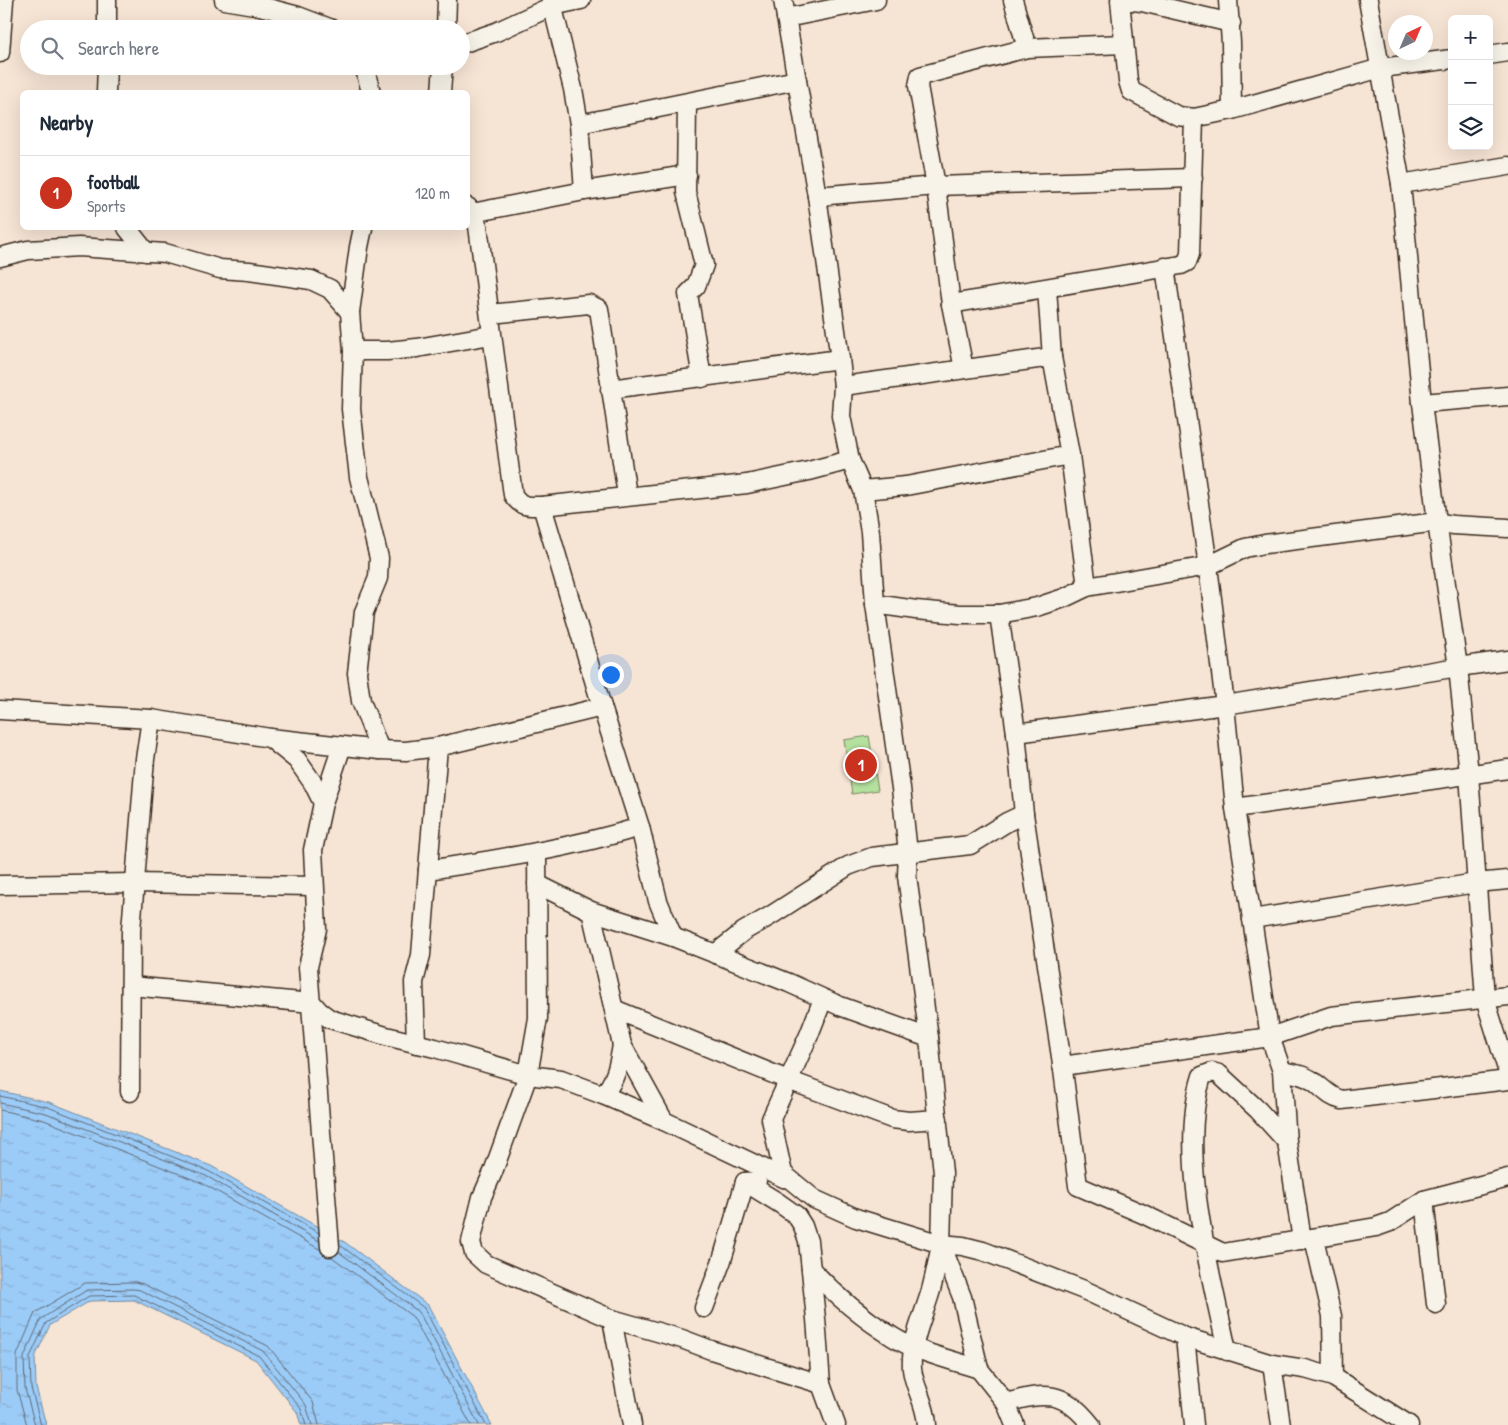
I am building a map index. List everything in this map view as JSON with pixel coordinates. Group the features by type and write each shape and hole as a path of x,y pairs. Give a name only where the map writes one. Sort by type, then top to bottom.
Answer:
{"street":[{"path":"0,53 0,29 4,0"},
{"path":"107,0 107,20"},
{"path":"224,0 260,6 308,20"},
{"path":"446,20 447,0"},
{"path":"470,41 496,32 551,3 581,0"},
{"path":"783,0 817,196 840,359 842,386 841,416 850,460 863,490 870,532 875,604 901,788 908,853 907,876 938,1119 943,1173 941,1244 931,1290 914,1347 912,1368 925,1407 927,1425"},
{"path":"786,18 876,0"},
{"path":"1013,0 1027,48"},
{"path":"1231,23 1142,2 1121,0 1128,81 1131,91 1178,116 1194,118 1232,110 1381,68 1448,60"},
{"path":"1228,0 1231,23 1232,110"},
{"path":"1368,0 1400,184 1422,403 1458,667 1469,774 1485,999 1508,1072"},
{"path":"551,3 573,89 579,124 584,191"},
{"path":"964,369 951,304 936,186 918,86 920,76 1027,48 1124,44"},
{"path":"1493,54 1508,52"},
{"path":"106,90 107,75"},
{"path":"366,75 370,90"},
{"path":"441,90 442,75"},
{"path":"579,124 797,80"},
{"path":"687,103 686,192 704,264 696,286 688,294 702,378"},
{"path":"951,304 1165,268 1187,262 1190,254 1194,118"},
{"path":"1400,184 1508,166"},
{"path":"687,175 470,210 478,226 513,495 518,503 527,506 542,506 627,495 747,484 850,460"},
{"path":"817,196 936,186 1193,178"},
{"path":"129,230 146,252"},
{"path":"364,230 359,248 350,312 353,351 351,410 358,467 380,558 378,578 364,612 357,673 361,701 380,750"},
{"path":"0,257 28,250 78,247 165,253 220,269 311,280 330,289 350,312"},
{"path":"1165,268 1208,566 1235,808 1270,1037 1282,1071 1287,1142 1308,1239 1332,1316 1333,1376"},
{"path":"1047,289 1052,357 1070,455 1087,587"},
{"path":"490,314 589,304 599,309 627,495"},
{"path":"353,351 387,351 417,348 491,335"},
{"path":"842,386 1052,357"},
{"path":"610,389 840,359"},
{"path":"1422,403 1508,396"},
{"path":"863,490 906,486 1070,455"},
{"path":"542,506 640,827 658,901 673,937"},
{"path":"875,604 960,614 999,614 1037,607 1064,598 1087,587 1208,566 1252,546 1437,522 1453,525 1508,528"},
{"path":"999,614 1016,733 1024,814 1078,1186 1143,1214 1205,1246 1223,1252 1376,1227 1390,1222 1424,1200 1508,1178"},
{"path":"1016,733 1225,705 1508,660"},
{"path":"0,710 151,718 270,738 406,751 438,747 602,707"},
{"path":"130,1092 131,930 145,759 151,718"},
{"path":"270,738 297,760 313,783 323,803"},
{"path":"330,1247 308,967 317,929 313,850 323,803 342,746"},
{"path":"416,1044 414,982 421,955 438,747"},
{"path":"1235,808 1508,769"},
{"path":"715,954 744,931 848,866 872,857 970,845 1007,822 1024,814"},
{"path":"428,870 537,852 601,839 640,827"},
{"path":"537,852 538,1018 528,1075 482,1197 471,1242 474,1253 486,1264 612,1319 682,1339 711,1350 821,1384"},
{"path":"1252,919 1476,883 1508,880"},
{"path":"537,884 591,911 673,937 840,1006 928,1038"},
{"path":"0,885 314,886"},
{"path":"591,911 622,1045 664,1121"},
{"path":"131,986 312,1003 330,1019 528,1075 561,1079 603,1094 784,1178"},
{"path":"1062,1066 1270,1037 1331,1016 1508,996"},
{"path":"784,1178 771,1119 823,999"},
{"path":"614,1009 788,1080 892,1119 909,1121 938,1119"},
{"path":"603,1094 614,1080 619,1065 622,1045"},
{"path":"1282,1071 1302,1075 1312,1080 1329,1095 1342,1100 1508,1080"},
{"path":"1228,1351 1205,1246 1197,1191 1193,1142 1198,1088 1202,1076 1212,1072 1219,1074 1258,1110 1287,1142"},
{"path":"745,1182 784,1178 786,1176 814,1199 856,1218 941,1244 963,1246 983,1251 1084,1290 1185,1338 1272,1364 1333,1376 1403,1424"},
{"path":"745,1182 796,1215 803,1226 808,1241 821,1384 836,1425"},
{"path":"704,1308 722,1260 745,1182"},
{"path":"1424,1200 1436,1304"},
{"path":"941,1244 962,1298 979,1369 1006,1403 1015,1425"},
{"path":"811,1269 848,1306 894,1338 914,1347 979,1369"},
{"path":"612,1319 632,1425"},
{"path":"1185,1338 1194,1425"},
{"path":"1272,1364 1281,1425"},
{"path":"1006,1403 1027,1397 1048,1395 1068,1402 1084,1416 1090,1425"}],"green space":[{"path":"869,736 878,790 852,794 844,740"}],"water":[{"path":"0,1091 49,1102 211,1166 346,1243 428,1305 492,1425 301,1425 297,1412 256,1360 134,1300 90,1301 50,1325 35,1357 36,1387 46,1425 0,1425"}],"place":[{"name":"football","path":"861,765"}]}
